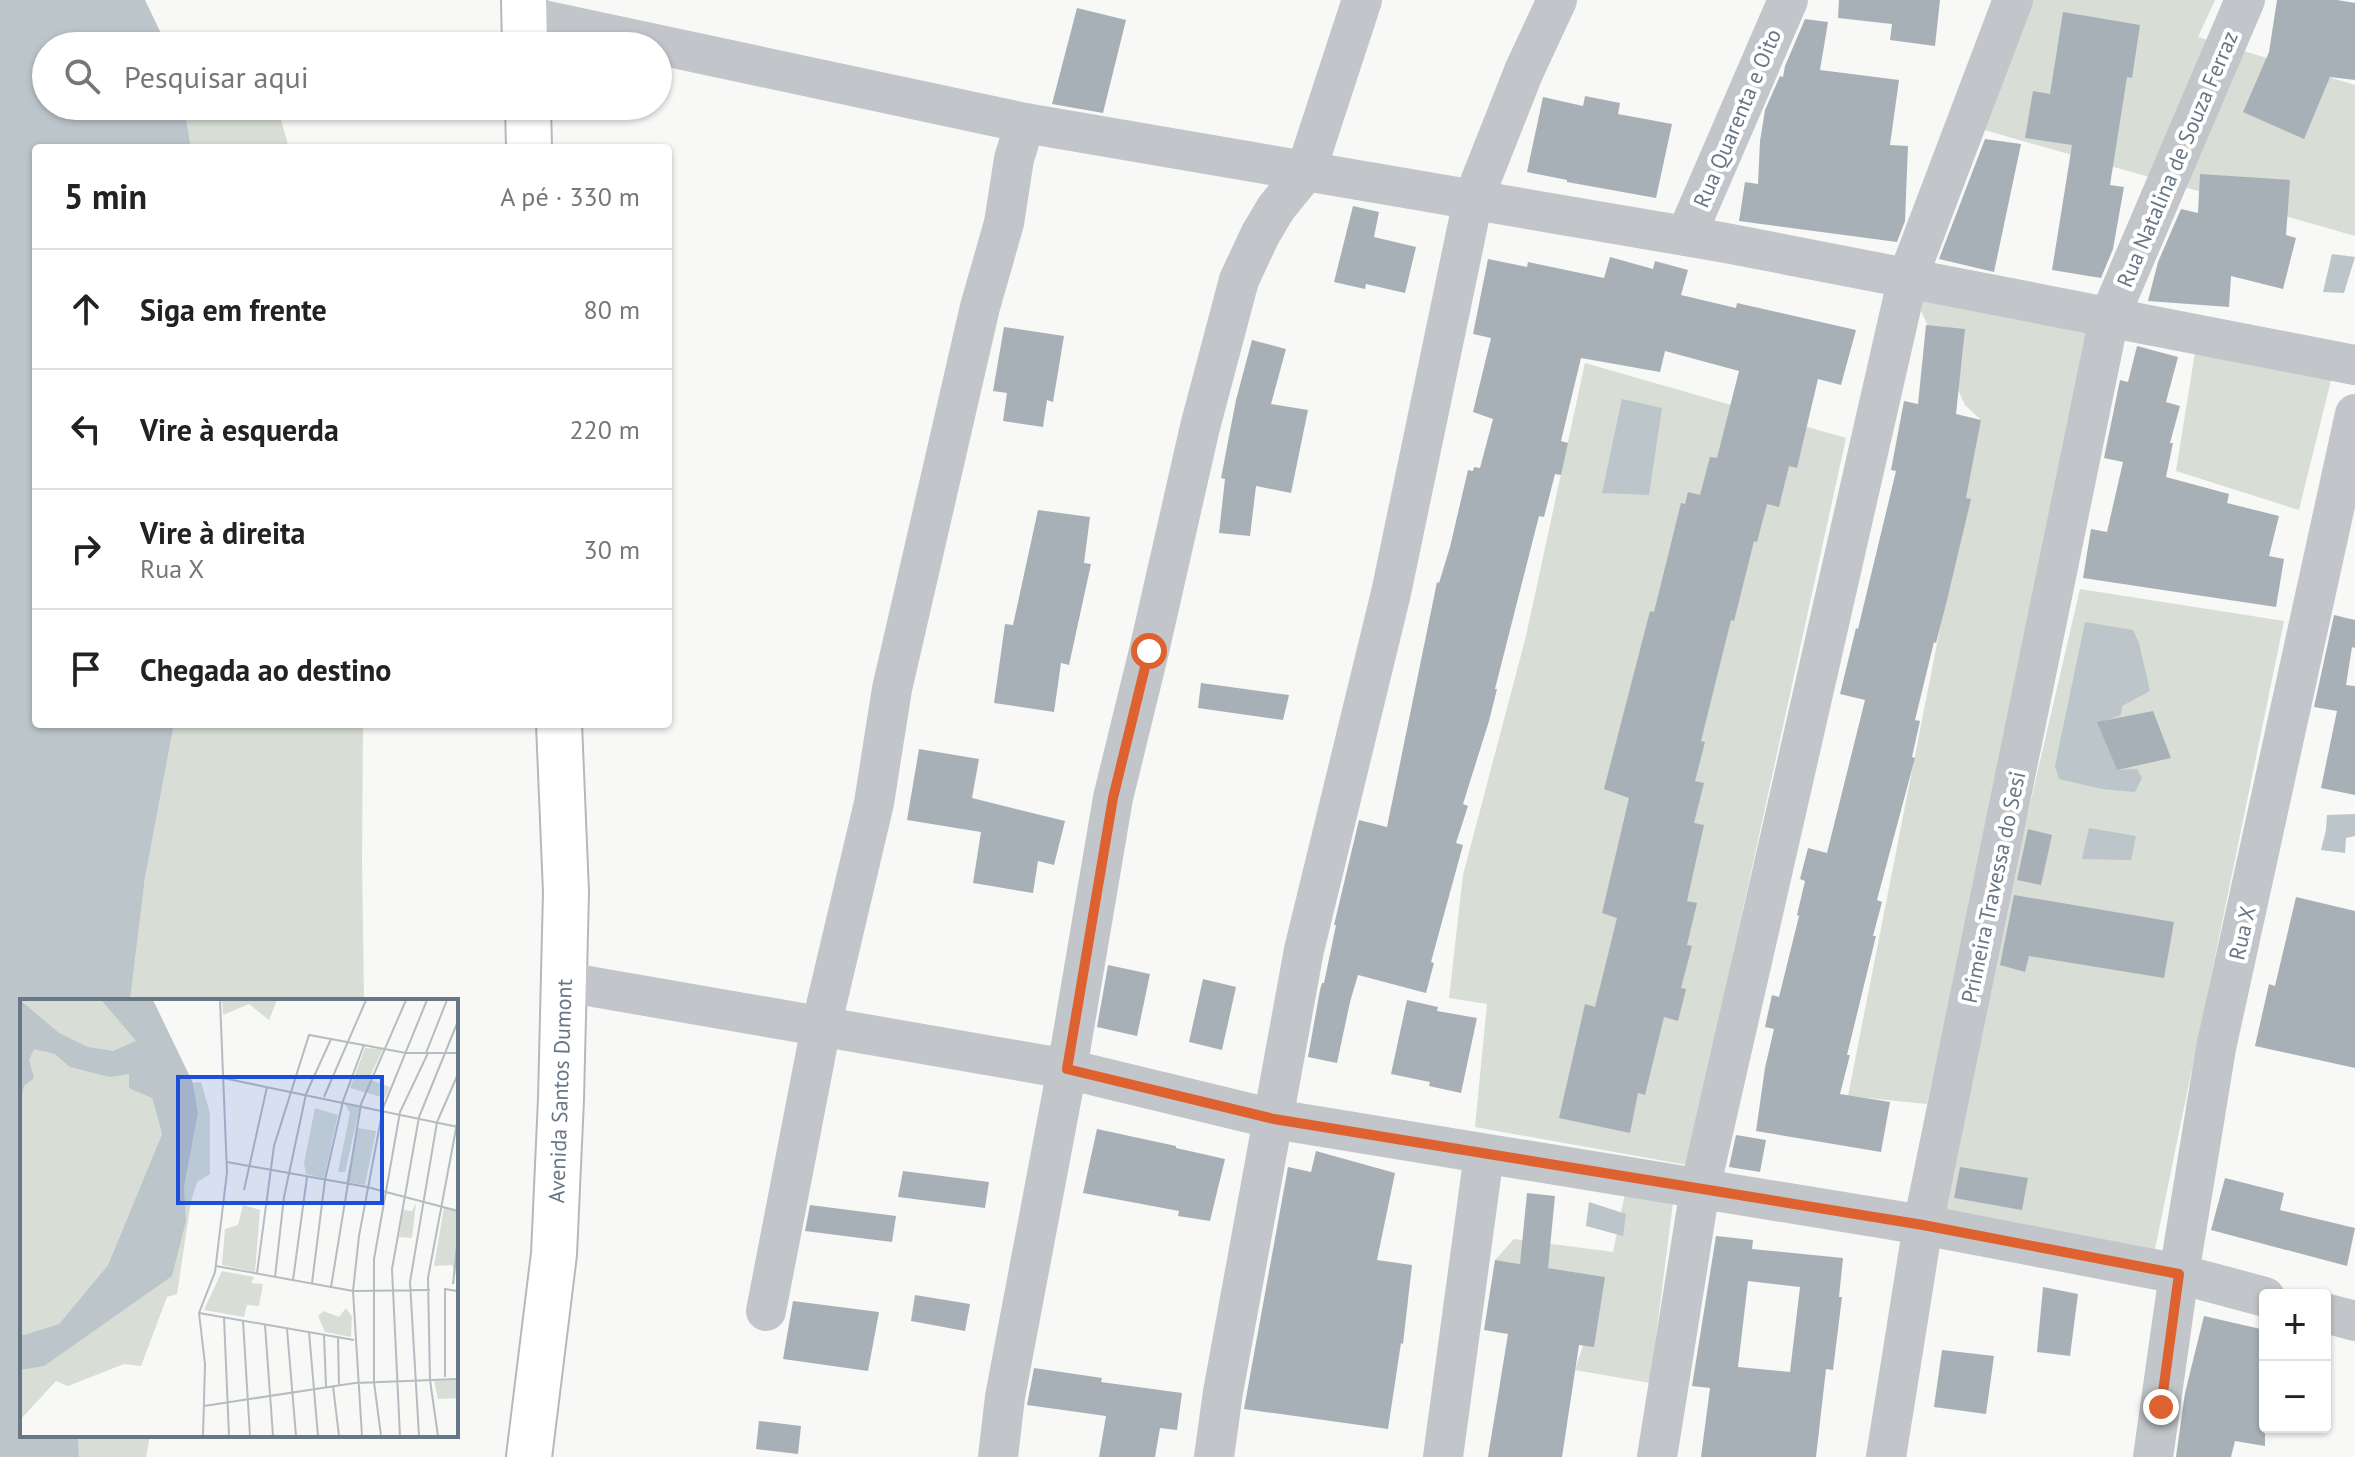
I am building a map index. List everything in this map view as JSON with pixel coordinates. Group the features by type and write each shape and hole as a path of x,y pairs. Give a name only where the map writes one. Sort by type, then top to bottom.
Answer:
{"main road":[{"path":"528,120 529,144"},
{"name":"Avenida Santos Dumont","path":"529,1457 554,1254 566,892 559,728"}],"street":[{"path":"998,1457 1005,1397 1067,1069 1113,798 1200,427 1239,280 1276,208 1306,171 1362,0"},
{"path":"1214,1457 1223,1392 1304,950 1391,593 1473,200 1524,71 1557,0"},
{"name":"Rua Quarenta e Oito","path":"1686,236 1788,0"},
{"path":"1657,1457 1700,1189 1908,277 2013,0"},
{"name":"Rua Natalina de Souza Ferraz","path":"2109,318 2245,0"},
{"path":"524,21 578,32"},
{"path":"672,51 1025,123 1686,236 2355,365"},
{"path":"766,1311 821,1027 874,803 892,689 980,307 1004,223 1014,159 1025,123"},
{"name":"Primeira Travessa do Sesi","path":"1886,1457 1923,1225 2109,318"},
{"name":"Rua X","path":"2153,1457 2216,1048 2355,414"},
{"path":"565,982 1067,1069 1274,1119 1923,1225 2179,1274 2259,1295"},
{"path":"1443,1457 1484,1154"},
{"path":"2331,1315 2355,1321"}],"shaded area":[{"path":"0,0 145,0 160,32 32,32 32,120 186,120 190,144 32,144 32,728 173,728 145,878 130,999 20,999 20,1437 78,1437 79,1457 0,1457"},
{"path":"2031,0 2215,0 2198,37 2355,85 2355,236 1981,129"},
{"path":"186,120 281,120 288,144 190,144"},
{"path":"2332,254 2355,257 2344,293 2323,292"},
{"path":"1914,296 2094,333 1995,802 1927,1104 1848,1096 1981,420 1965,405"},
{"path":"2195,352 2332,376 2299,510 2176,471"},
{"path":"1585,363 1846,438 1687,1165 1475,1127 1487,1004 1449,998 1463,875 1526,636"},
{"path":"1622,399 1662,408 1649,495 1602,493"},
{"path":"2080,589 2284,621 2155,1249 1936,1209"},
{"path":"2085,622 2133,630 2139,643 2150,691 2122,706 2121,715 2098,723 2117,770 2137,769 2142,778 2135,792 2102,789 2059,779 2055,766"},
{"path":"173,728 363,728 364,999 130,999 145,878"},
{"path":"2355,814 2355,836 2346,838 2345,853 2321,850 2327,815"},
{"path":"2089,828 2136,836 2131,860 2082,859"},
{"path":"1626,1188 1673,1203 1650,1383 1575,1370 1605,1277 1495,1260 1514,1239 1613,1252"},
{"path":"1589,1202 1626,1214 1623,1236 1586,1226"},
{"path":"78,1437 150,1437 146,1457 79,1457"}],"building":[{"path":"1839,0 1940,0 1935,46 1890,40 1892,24 1838,18"},
{"path":"2277,0 2355,3 2355,80 2330,77 2304,139 2243,112 2269,52"},
{"path":"1077,8 1126,20 1103,113 1052,104"},
{"path":"2063,12 2140,25 2132,78 2127,77 2110,185 2124,187 2113,249 2101,278 2052,270 2072,145 2025,138 2033,91 2050,94"},
{"path":"1805,19 1828,22 1820,70 1899,80 1890,145 1908,146 1905,221 1897,242 1739,221 1745,182 1758,184 1765,110 1780,76 1783,77"},
{"path":"1585,96 1620,103 1618,114 1672,124 1656,198 1527,172 1543,97 1583,106"},
{"path":"1985,139 2021,144 1994,272 1939,259"},
{"path":"2200,174 2290,180 2286,235 2296,238 2283,289 2231,276 2229,307 2148,301 2158,262 2181,209 2198,213"},
{"path":"1353,206 1379,212 1374,237 1416,247 1405,293 1366,284 1365,289 1334,282"},
{"path":"1610,257 1653,269 1655,261 1688,270 1681,295 1736,308 1737,303 1856,330 1841,385 1818,379 1797,468 1789,466 1779,507 1767,504 1757,542 1754,541 1734,621 1731,620 1701,741 1705,742 1695,781 1704,783 1694,823 1704,825 1687,901 1697,903 1687,945 1692,946 1681,988 1686,989 1678,1021 1664,1017 1645,1095 1638,1093 1630,1133 1559,1118 1585,1004 1595,1007 1617,918 1602,913 1629,798 1604,789 1681,503 1685,504 1688,492 1700,495 1710,457 1717,458 1739,371 1665,351 1660,372 1581,358 1561,441 1568,443 1561,475 1555,474 1544,517 1539,516 1489,721 1463,804 1468,806 1456,843 1463,845 1431,962 1434,963 1426,993 1358,975 1337,1063 1308,1057 1359,820 1387,827 1437,582 1450,547 1468,470 1480,468 1493,419 1473,412 1491,338 1473,334 1488,259 1527,267 1528,262 1604,278"},
{"path":"1926,325 1965,329 1956,414 1981,420 1966,498 1971,499 1915,720 1920,721 1912,757 1915,758 1877,900 1882,902 1873,936 1876,936 1840,1094 1890,1102 1881,1152 1756,1131 1774,1029 1765,1027 1772,995 1779,997 1799,916 1805,881 1800,879 1808,848 1827,853 1865,700 1840,694 1896,471 1891,470 1904,401 1918,404"},
{"path":"1004,327 1064,336 1053,402 1047,400 1043,427 1003,421 1007,393 993,391"},
{"path":"1252,340 1286,349 1271,404 1308,410 1291,493 1256,486 1250,536 1219,533 1225,479 1221,478 1236,400"},
{"path":"2137,346 2178,357 2166,402 2180,406 2170,443 2173,443 2166,477 2229,494 2227,503 2279,516 2269,556 2284,559 2276,607 2083,578 2091,529 2107,532 2123,462 2104,458 2120,380 2128,382"},
{"path":"1038,510 1090,517 1084,563 1091,564 1069,665 1061,663 1054,712 994,703 1005,624 1013,625"},
{"path":"2334,615 2355,620 2355,648 2352,647 2346,685 2355,686 2355,795 2321,788 2337,711 2314,707"},
{"path":"1201,683 1289,695 1283,720 1198,708"},
{"path":"2153,711 2171,758 2117,770 2097,722"},
{"path":"919,749 979,759 972,798 1065,821 1054,865 1038,861 1033,893 973,883 981,832 907,820"},
{"path":"2028,829 2052,835 2041,885 2017,880"},
{"path":"2014,895 2174,922 2164,978 2029,956 2025,972 2000,965"},
{"path":"2296,897 2355,911 2355,1068 2255,1046 2269,984 2275,986"},
{"path":"1108,965 1150,974 1137,1036 1097,1027"},
{"path":"1203,979 1236,987 1222,1050 1189,1042"},
{"path":"1407,1000 1438,1007 1437,1011 1477,1018 1461,1093 1429,1086 1430,1082 1391,1074"},
{"path":"1097,1129 1225,1159 1210,1221 1178,1216 1179,1211 1083,1193"},
{"path":"1736,1135 1766,1140 1760,1172 1729,1167"},
{"path":"1316,1151 1395,1173 1377,1260 1412,1265 1403,1344 1388,1429 1244,1409 1288,1167 1311,1172"},
{"path":"1960,1167 2028,1178 2022,1210 1954,1198"},
{"path":"903,1171 989,1182 985,1208 898,1197"},
{"path":"2225,1178 2284,1193 2280,1210 2355,1228 2347,1266 2211,1230"},
{"path":"1527,1193 1555,1196 1548,1268 1605,1277 1594,1347 1579,1345 1562,1457 1488,1457 1508,1334 1484,1330 1495,1260 1520,1264"},
{"path":"810,1205 896,1216 892,1242 805,1231"},
{"path":"1716,1236 1753,1240 1752,1249 1843,1258 1839,1297 1842,1297 1833,1370 1826,1369 1816,1457 1701,1457 1710,1388 1692,1386","holes":["1748,1281 1800,1287 1790,1372 1738,1367"]},
{"path":"2043,1287 2078,1294 2070,1356 2037,1352"},
{"path":"915,1295 970,1304 965,1331 911,1321"},
{"path":"793,1301 879,1312 868,1371 783,1359"},
{"path":"2204,1316 2259,1329 2259,1433 2265,1433 2265,1446 2235,1441 2231,1457 2176,1457 2185,1393"},
{"path":"1942,1350 1994,1356 1986,1414 1934,1407"},
{"path":"1034,1368 1102,1378 1101,1382 1182,1393 1177,1430 1160,1428 1155,1457 1099,1457 1106,1416 1027,1405"},
{"path":"759,1421 801,1426 798,1454 756,1449"}],"route":[{"path":"1149,651 1113,798 1067,1069 1274,1119 1923,1225 2179,1274 2161,1407"}]}
